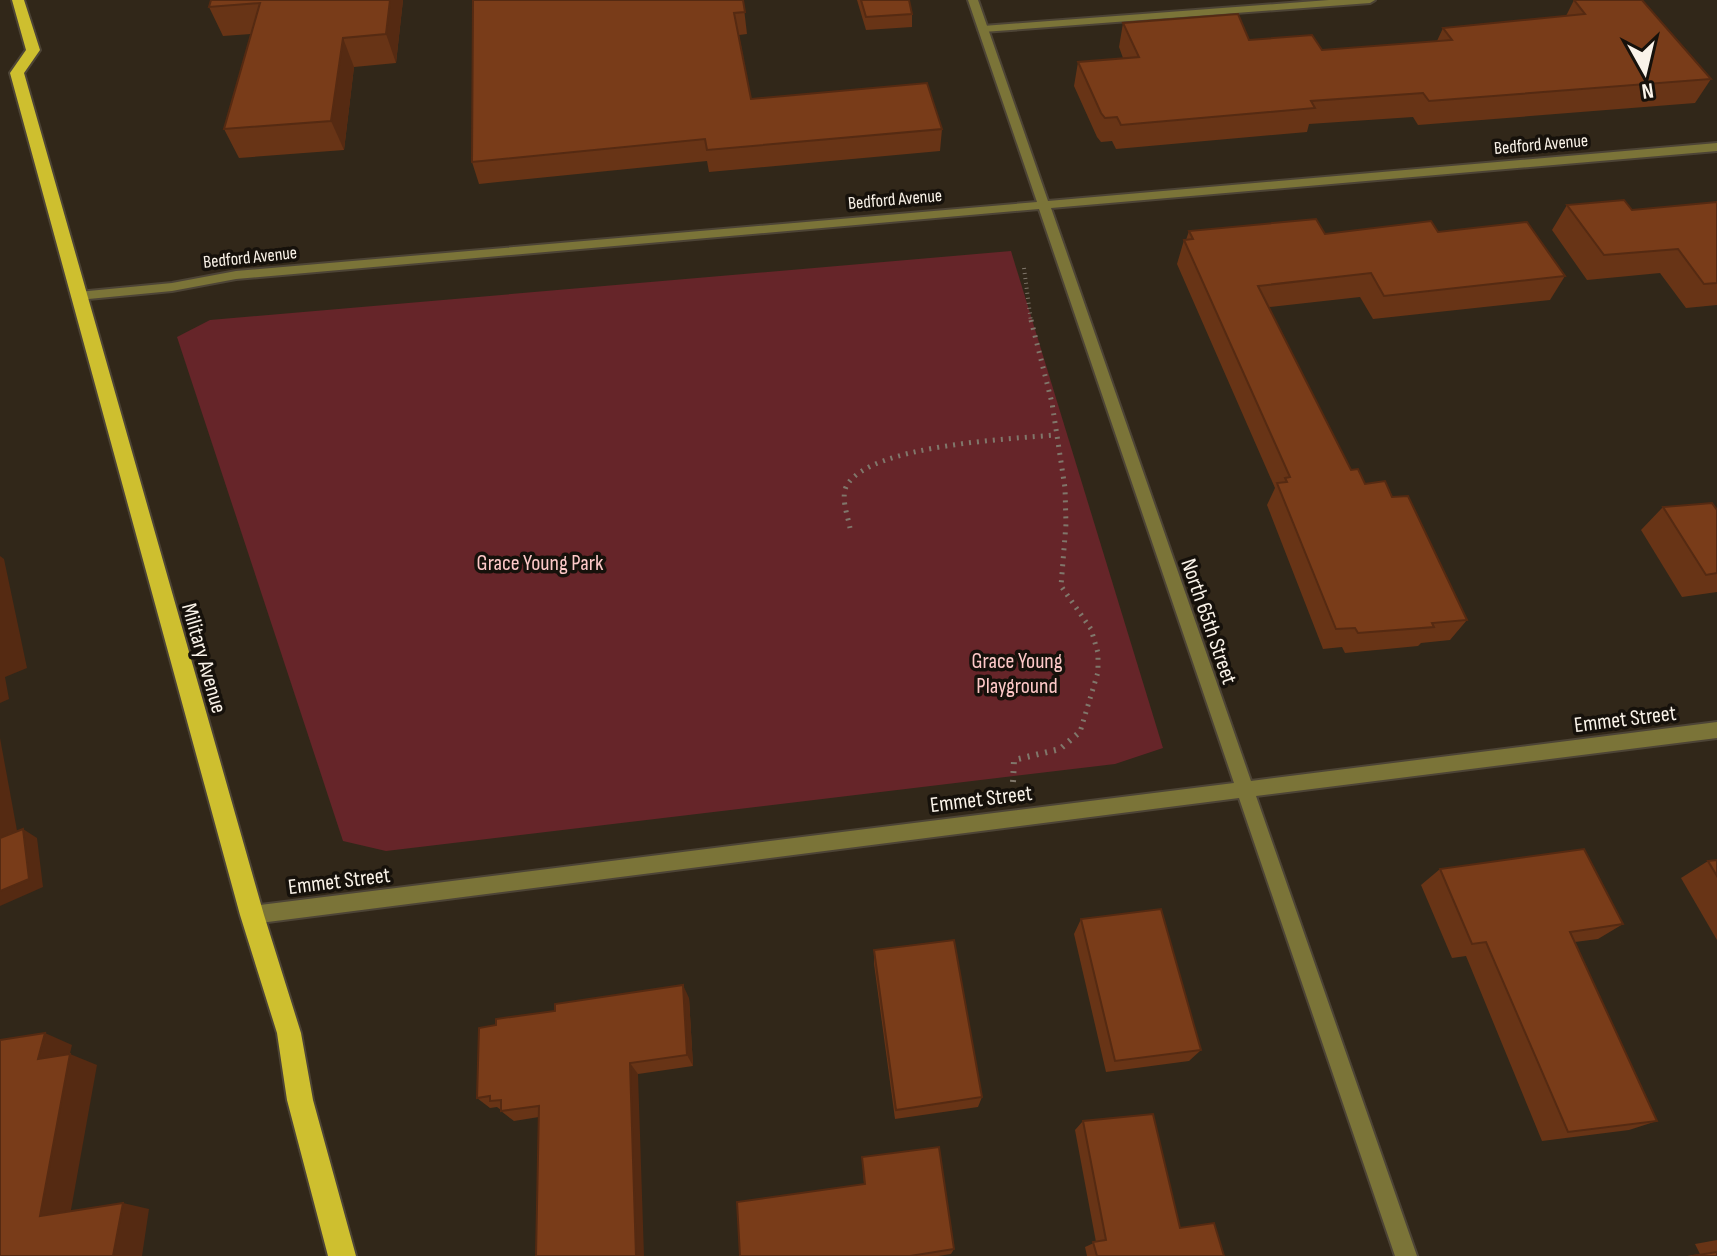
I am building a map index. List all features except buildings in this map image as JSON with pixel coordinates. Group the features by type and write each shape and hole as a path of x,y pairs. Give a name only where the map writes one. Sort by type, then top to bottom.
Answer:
{"main road":[{"name":"Military Avenue","path":"18,0 33,50 8,70 78,296 252,915 289,1033 300,1100 342,1256"}],"street":[{"name":"North 65th Street","path":"973,0 1406,1256"},
{"path":"983,29 1370,0"},
{"name":"Bedford Avenue","path":"78,296 172,287 236,275 1717,147"},
{"name":"Emmet Street","path":"252,915 1717,730"}],"path":[{"path":"1013,783 1014,760 1060,749 1083,729 1098,672 1098,653 1091,629 1061,586 1066,512 1052,403 1031,320 1021,255"},
{"path":"850,528 844,498 848,485 857,474 874,465 911,452 1055,435"}],"green space":[{"name":"Grace Young Park","path":"1011,251 1163,748 1115,764 386,851 343,841 177,337 210,320"}],"park label":[{"name":"Grace Young Playground","path":"1017,672"}]}
